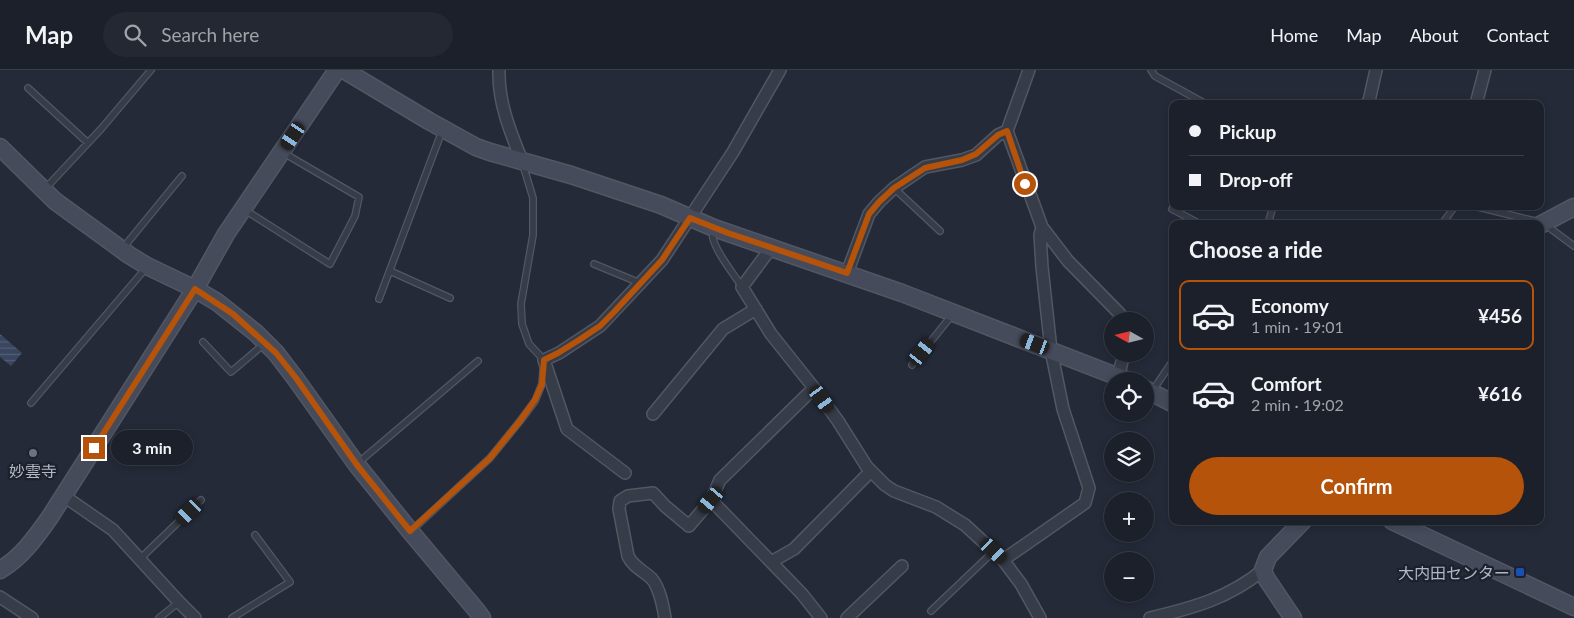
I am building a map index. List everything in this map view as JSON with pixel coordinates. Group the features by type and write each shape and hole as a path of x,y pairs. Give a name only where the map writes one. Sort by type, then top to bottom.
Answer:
{"street":[{"path":"0,570 18,557 35,537 64,496 195,289 209,262 337,70"},
{"path":"344,70 476,147 598,183 714,228 847,273 1106,372"},
{"path":"499,70 498,86 507,124 522,160"},
{"path":"625,473 567,429 544,360 600,326 662,260 742,138 780,70"},
{"path":"1029,70 1007,131 1042,227 1068,261 1118,312"},
{"path":"1369,100 1376,70"},
{"path":"1477,100 1485,70"},
{"path":"847,273 869,214 894,188 925,168 962,160 976,154 998,135 1007,131"},
{"path":"1,150 56,201 122,250 147,266 195,289 233,314 265,342 296,378 357,465 482,618"},
{"path":"1544,223 1574,207"},
{"path":"1003,560 1085,503 1089,488 1063,409 1051,350 1041,259 1040,235 1042,227"},
{"path":"771,248 742,286 772,334 814,388 871,471 894,491 936,507 965,525 1003,560 1021,584 1040,618"},
{"path":"653,414 723,329 756,309"},
{"path":"665,618 662,601 653,580 631,563 628,556 619,509 620,501 628,496 653,493 689,526 711,500 720,480 814,388"},
{"path":"1154,394 1169,402"},
{"path":"771,562 794,550 871,471"},
{"path":"64,496 112,530 195,618"},
{"path":"711,500 802,594 821,618"},
{"path":"1150,618 1211,601 1252,580 1263,570 1268,558 1299,525"},
{"path":"1400,525 1574,607"},
{"path":"847,618 902,566"},
{"path":"1263,570 1266,578 1294,618"},
{"path":"0,598 32,618"}],"lane":[{"path":"44,190 88,143 150,70"},
{"path":"1150,70 1155,76 1199,100"},
{"path":"28,88 88,143"},
{"path":"379,299 443,129"},
{"path":"244,209 330,264 355,216 359,197 282,152"},
{"path":"410,531 490,458 535,400 542,384 544,360 529,344 522,324 521,304 533,235 533,198 522,160"},
{"path":"122,250 182,176"},
{"path":"894,188 940,231"},
{"path":"1174,210 1193,220"},
{"path":"1489,210 1527,220"},
{"path":"1544,225 1574,246"},
{"path":"714,228 712,237 715,245 742,286"},
{"path":"594,264 640,283"},
{"path":"31,403 147,266"},
{"path":"390,271 450,298"},
{"path":"912,365 954,313"},
{"path":"203,342 231,372 265,342"},
{"path":"357,465 478,361"},
{"path":"1154,384 1169,366"},
{"path":"140,559 201,500"},
{"path":"232,618 290,582 255,535"},
{"path":"931,611 994,551"},
{"path":"159,618 179,602"}],"water":[{"path":"0,334 22,353 11,366 0,357"}],"place":[{"name":"妙雲寺","path":"33,453"},
{"name":"大内田センター","path":"1520,572"}],"route":[{"path":"94,448 195,289 233,314 276,353 296,378 316,410 357,465 410,531 490,458 520,421 535,400 542,384 544,360 600,326 662,260 690,218 728,233 847,273 869,214 894,188 925,168 962,160 976,154 998,135 1007,131 1025,184"}]}
